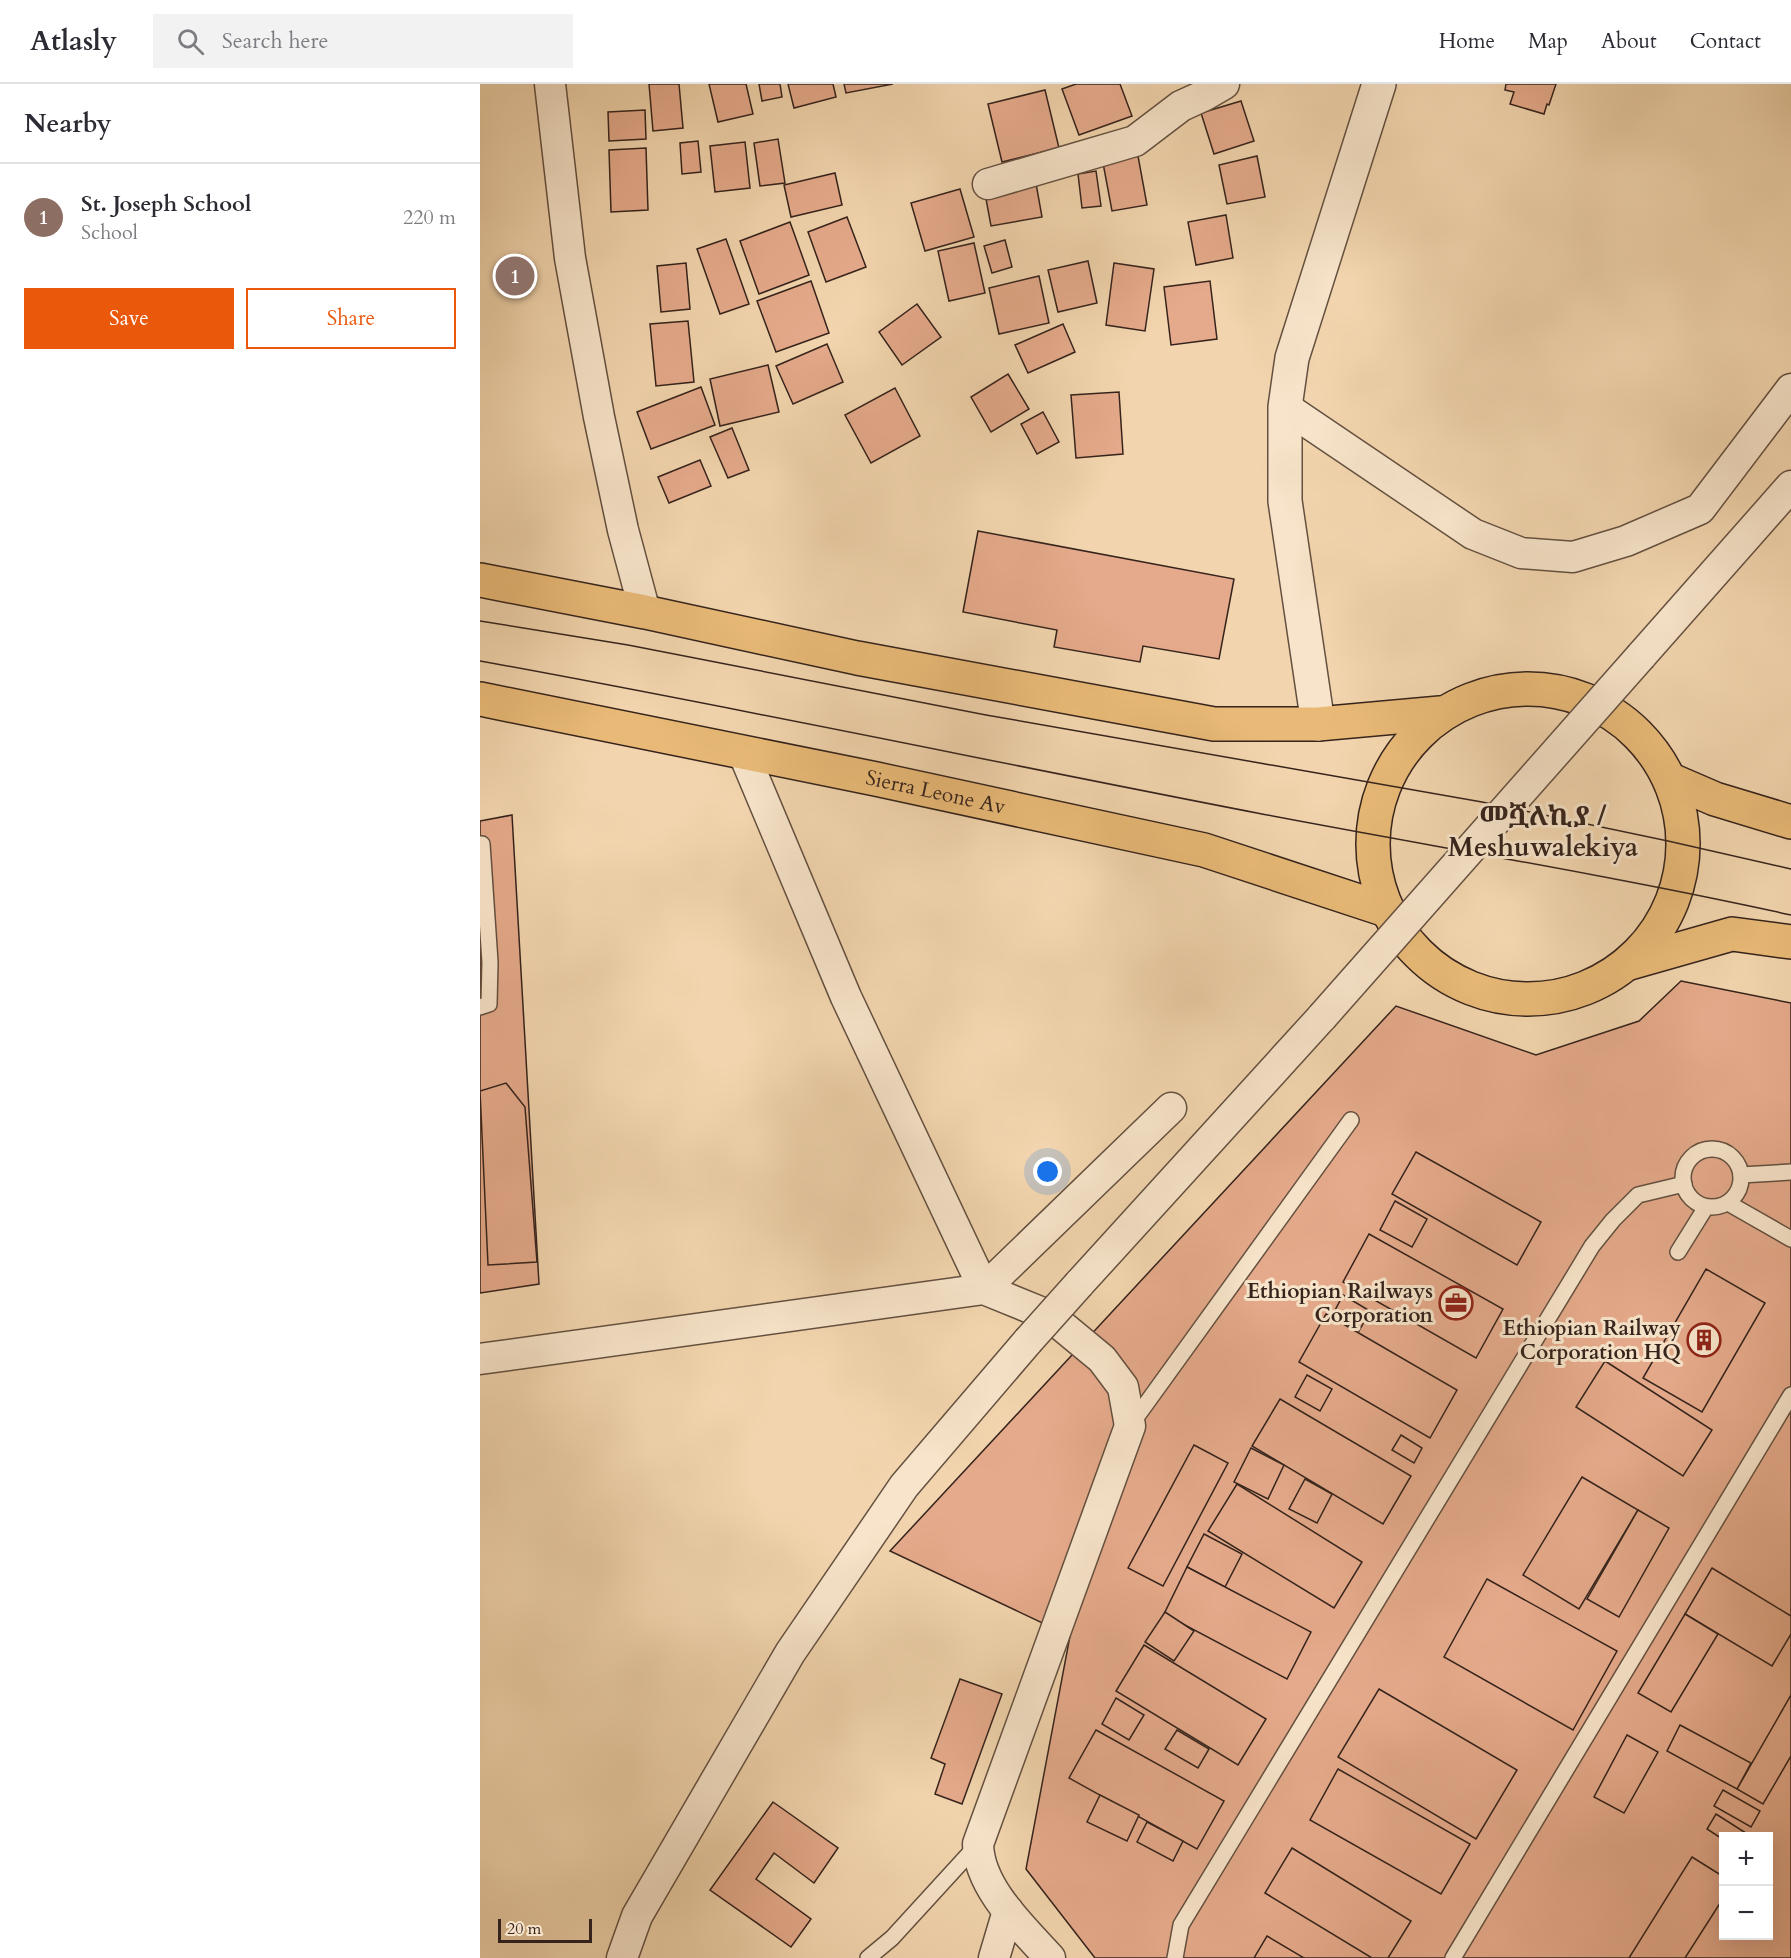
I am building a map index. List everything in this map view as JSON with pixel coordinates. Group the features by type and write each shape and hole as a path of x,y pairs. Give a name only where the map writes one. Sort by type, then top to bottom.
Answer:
{"main road":[{"path":"480,579 857,658 1214,724 1318,724 1440,713 1503,688 1571,692 1631,725 1671,780 1683,829 1680,878 1661,924 1630,963"},
{"name":"Sierra Leone Av","path":"480,699 1204,850 1386,910"},
{"path":"1440,713 1401,752 1377,801 1371,856 1386,910 1419,957 1467,988 1523,1001 1580,992 1630,963 1732,934 1791,942"},
{"path":"1671,780 1715,799 1791,822"}],"street":[{"path":"550,84 570,258 622,530 645,612"},
{"path":"988,184 1135,141 1181,106 1224,84"},
{"path":"1318,724 1285,501 1285,406 1292,358 1379,84"},
{"path":"1285,406 1473,534 1521,553 1573,557 1626,541 1700,509 1791,389"},
{"path":"622,1958 637,1916 790,1653 904,1486 1028,1341 1322,1017 1791,486"},
{"path":"743,753 846,997 984,1289"},
{"path":"984,1289 1171,1108"},
{"path":"480,1359 984,1289 1050,1316 1102,1359 1123,1387 1130,1426 978,1844 978,1859 983,1874 1008,1911 1050,1958"},
{"path":"994,1958 1008,1911"}],"lane":[{"path":"480,844 482,844 490,962 489,1004 480,1007"},
{"path":"1130,1426 1351,1120"},
{"path":"1706,1149 1718,1149 1728,1154 1736,1162 1741,1175 1741,1184 1736,1194 1728,1203 1718,1207 1706,1207 1696,1202 1688,1194 1684,1184 1684,1172 1688,1162 1696,1154 1706,1149"},
{"path":"1741,1175 1791,1172"},
{"path":"1175,1958 1181,1925 1592,1246 1638,1195 1684,1184"},
{"path":"1728,1203 1791,1239"},
{"path":"1678,1252 1706,1207"},
{"path":"1453,1958 1791,1395"},
{"path":"868,1958 892,1938 978,1844"}],"building":[{"path":"649,84 679,84 683,128 653,131"},
{"path":"709,84 746,84 753,114 718,122"},
{"path":"759,84 780,84 782,97 762,101"},
{"path":"788,84 833,84 836,97 794,108"},
{"path":"844,84 893,84 846,93"},
{"path":"1076,84 1120,84 1132,116 1079,135 1062,89"},
{"path":"1506,84 1556,84 1544,114 1510,104 1514,92 1505,90"},
{"path":"1045,90 1059,148 1002,162 988,104"},
{"path":"1241,101 1254,141 1214,154 1201,113"},
{"path":"645,110 646,139 609,141 608,112"},
{"path":"778,139 785,183 760,186 754,143"},
{"path":"698,141 701,172 682,174 680,143"},
{"path":"745,142 750,188 715,192 710,146"},
{"path":"646,148 648,210 611,212 609,150"},
{"path":"1138,156 1147,205 1112,211 1103,163"},
{"path":"1257,156 1265,197 1227,204 1219,165"},
{"path":"1096,171 1101,206 1082,208 1078,174"},
{"path":"835,173 842,205 791,217 784,185"},
{"path":"1035,178 1042,217 991,226 984,188"},
{"path":"960,189 974,237 925,251 911,203"},
{"path":"1226,215 1233,258 1196,265 1188,222"},
{"path":"847,217 866,267 826,282 808,232"},
{"path":"790,222 809,275 759,294 740,241"},
{"path":"726,239 749,304 720,314 697,249"},
{"path":"1005,240 1012,267 992,273 984,246"},
{"path":"974,243 985,293 949,301 938,251"},
{"path":"1088,261 1097,303 1058,312 1048,270"},
{"path":"686,263 690,309 661,312 657,266"},
{"path":"1114,263 1154,269 1145,331 1106,325"},
{"path":"1039,276 1049,323 999,334 989,288"},
{"path":"811,281 829,333 776,352 757,301"},
{"path":"1210,281 1217,339 1171,345 1164,287"},
{"path":"917,304 941,337 902,365 879,332"},
{"path":"688,321 694,382 656,386 650,324"},
{"path":"1063,324 1075,352 1028,373 1015,345"},
{"path":"827,344 843,382 793,404 776,366"},
{"path":"768,365 779,412 720,426 710,379"},
{"path":"1008,374 1029,409 991,432 971,397"},
{"path":"701,387 715,425 651,449 637,412"},
{"path":"895,388 920,436 871,463 845,415"},
{"path":"1119,392 1123,454 1076,458 1071,395"},
{"path":"1043,412 1059,442 1037,454 1021,424"},
{"path":"732,428 749,470 728,478 710,437"},
{"path":"700,460 711,486 669,503 658,477"},
{"path":"978,531 1234,579 1219,659 1143,646 1140,662 1054,647 1057,630 963,612"},
{"path":"512,815 539,1284 480,1293 480,821"},
{"name":"Ethiopian Railways Corporation","path":"1681,981 1791,1003 1791,1958 1095,1958 1026,1869 1070,1636 890,1551 1396,1006 1536,1055 1639,1021"},
{"path":"506,1083 525,1107 537,1262 488,1265 480,1091"},
{"path":"1416,1152 1541,1222 1517,1265 1392,1194"},
{"path":"1395,1201 1427,1219 1412,1247 1380,1230"},
{"path":"1369,1234 1503,1309 1476,1358 1343,1282"},
{"name":"Ethiopian Railway Corporation HQ","path":"1706,1269 1765,1303 1702,1412 1643,1378"},
{"path":"1343,1295 1370,1311 1359,1331 1332,1316"},
{"path":"1326,1314 1457,1390 1430,1438 1299,1362"},
{"path":"1605,1361 1712,1430 1683,1476 1576,1407"},
{"path":"1307,1375 1332,1389 1320,1411 1295,1397"},
{"path":"1280,1399 1411,1476 1383,1524 1252,1446"},
{"path":"1401,1435 1422,1448 1414,1463 1392,1450"},
{"path":"1194,1445 1228,1463 1163,1586 1128,1568"},
{"path":"1251,1448 1284,1465 1268,1499 1234,1482"},
{"path":"1582,1477 1638,1510 1579,1609 1523,1575"},
{"path":"1305,1479 1332,1494 1317,1523 1289,1509"},
{"path":"1237,1484 1362,1562 1334,1608 1208,1531"},
{"path":"1638,1510 1669,1528 1619,1617 1587,1599"},
{"path":"1204,1534 1242,1554 1225,1587 1187,1567"},
{"path":"1187,1567 1311,1632 1287,1679 1164,1614"},
{"path":"1712,1568 1791,1616 1791,1634 1772,1666 1685,1614"},
{"path":"1487,1579 1617,1651 1573,1730 1444,1657"},
{"path":"1165,1612 1194,1631 1174,1661 1145,1642"},
{"path":"1685,1614 1718,1634 1671,1712 1638,1693"},
{"path":"1144,1645 1266,1719 1238,1765 1116,1691"},
{"path":"960,1679 1002,1694 962,1804 935,1794 945,1764 931,1758"},
{"path":"1379,1689 1517,1770 1476,1839 1338,1757"},
{"path":"1791,1695 1791,1756 1763,1804 1737,1789"},
{"path":"1116,1698 1144,1715 1129,1740 1102,1724"},
{"path":"1680,1725 1751,1763 1737,1789 1667,1751"},
{"path":"1096,1730 1224,1801 1197,1849 1069,1778"},
{"path":"1177,1730 1209,1749 1198,1768 1165,1749"},
{"path":"1627,1735 1658,1752 1624,1813 1594,1797"},
{"path":"1338,1769 1470,1844 1441,1894 1310,1820"},
{"path":"1723,1790 1760,1811 1751,1827 1714,1806"},
{"path":"1100,1795 1139,1815 1127,1841 1087,1822"},
{"path":"773,1802 838,1848 814,1883 774,1853 756,1879 811,1919 791,1947 710,1890"},
{"path":"1716,1814 1744,1832 1719,1832 1719,1837 1707,1829"},
{"path":"1147,1822 1183,1841 1173,1861 1137,1842"},
{"path":"1292,1848 1411,1921 1388,1958 1372,1958 1265,1893"},
{"path":"1692,1857 1719,1874 1719,1905 1685,1958 1629,1958"},
{"path":"1267,1936 1304,1958 1254,1958"}],"tram line":[{"path":"480,621 628,645 986,715 1482,802 1791,869"},
{"path":"480,661 1257,813 1658,887 1791,915"}],"place":[{"name":"St. Joseph School","path":"515,276"},
{"name":"Ethiopian Railways Corporation","path":"1456,1303"},
{"name":"Ethiopian Railway Corporation HQ","path":"1704,1340"}],"district":[{"name":"መሿለኪያ / Meshuwalekiya","path":"1543,832"}]}
